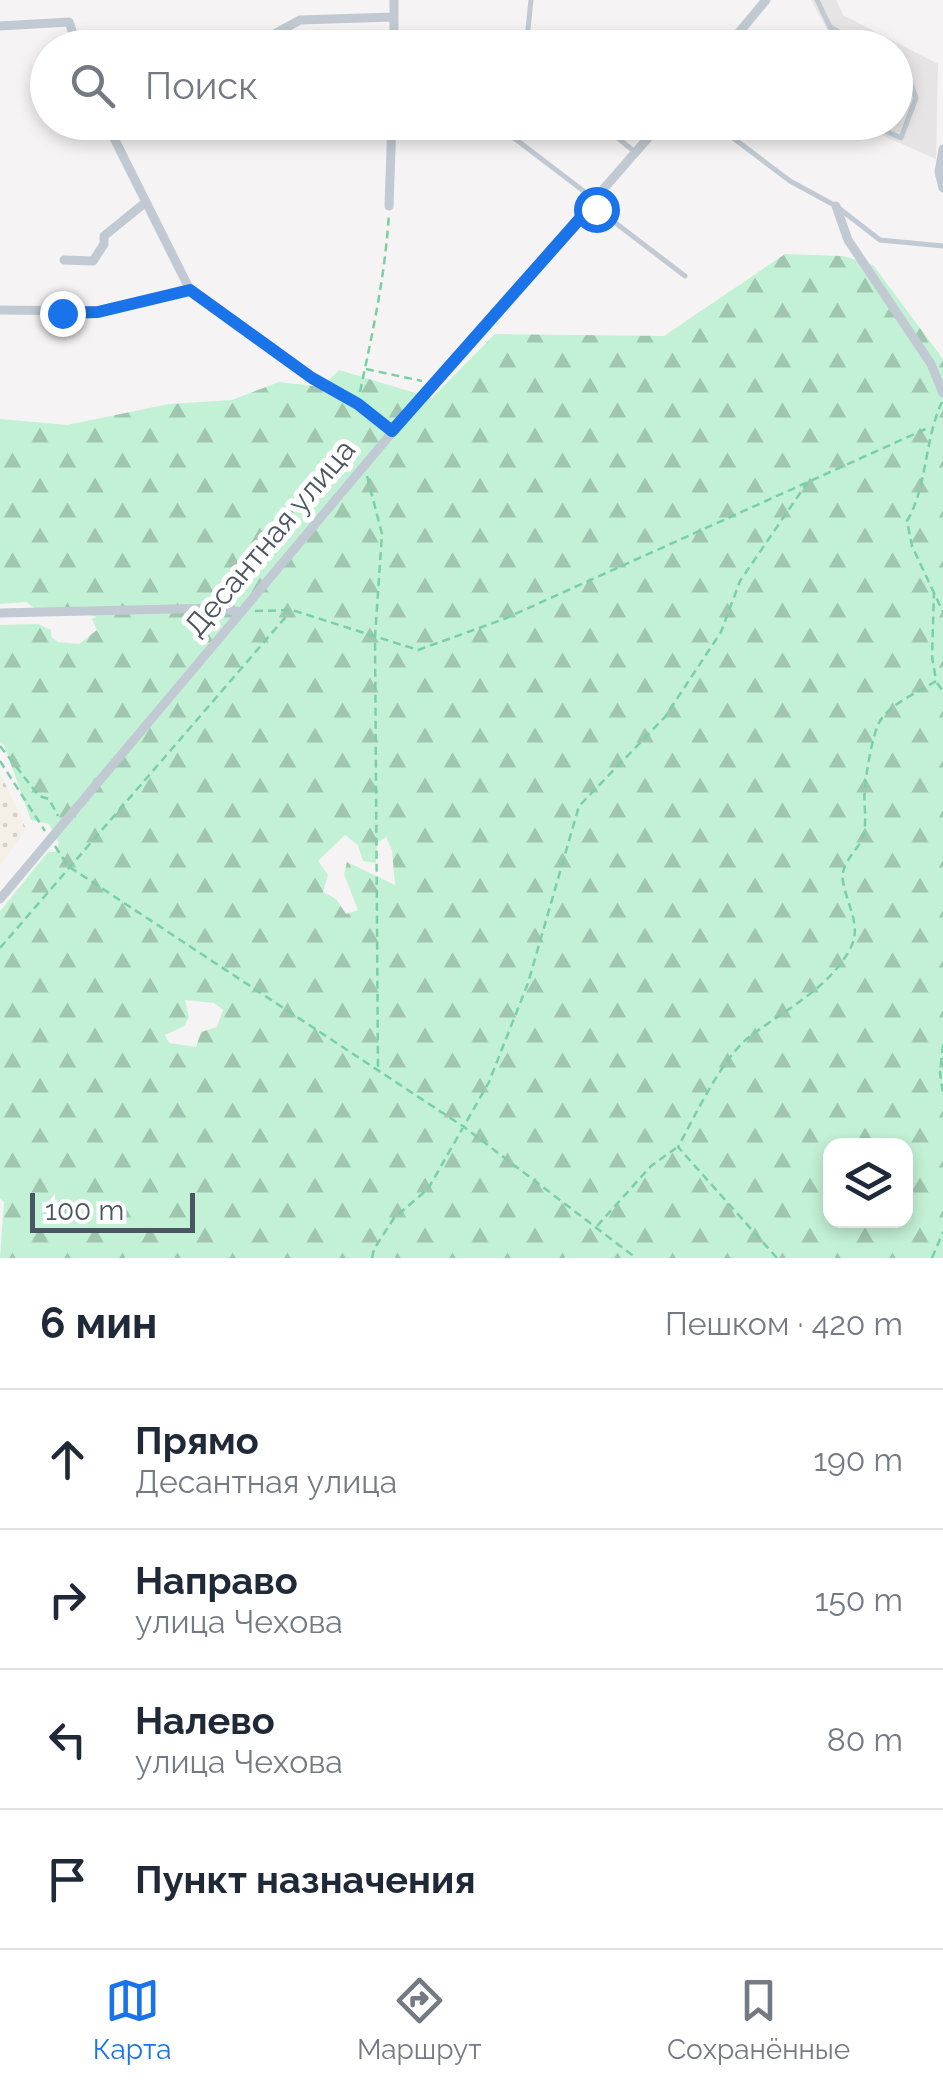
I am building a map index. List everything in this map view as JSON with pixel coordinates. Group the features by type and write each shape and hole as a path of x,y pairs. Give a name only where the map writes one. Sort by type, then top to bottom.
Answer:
{"street":[{"path":"393,30 394,0"},
{"path":"741,30 766,0"},
{"path":"281,30 300,20 393,17"},
{"path":"0,26 68,22 71,30"},
{"path":"115,140 190,290 392,431"},
{"path":"390,206 392,140"},
{"name":"Десантная улица","path":"0,899 392,431 647,140"},
{"path":"943,148 939,172 943,188"},
{"path":"64,260 92,261 104,244 104,236 146,202"},
{"path":"836,206 848,240 931,364 943,396"},
{"path":"0,310 98,312 190,290"},
{"path":"0,613 217,608 241,612"}],"lane":[{"path":"528,30 532,0"},
{"path":"817,0 830,27 836,30"},
{"path":"516,140 685,276"},
{"path":"620,140 636,153"},
{"path":"736,140 880,240 943,246"}],"path":[{"path":"358,404 372,350 385,270 390,206"},
{"path":"365,369 422,380 427,391"},
{"path":"943,396 930,427 918,503 907,521 912,546 943,612"},
{"path":"241,612 292,610 418,650 504,619 930,427"},
{"path":"364,465 382,534 375,636 378,1071"},
{"path":"372,1258 394,1218 428,1189 489,1082 528,982 579,806 666,717 721,632 740,581 807,483"},
{"path":"934,593 932,656 936,682 943,691"},
{"path":"0,948 292,610"},
{"path":"596,1228 651,1166 678,1147 706,1094 745,1040 789,1012 820,985 851,947 855,926 842,876 848,857 863,838 867,810 864,792 880,721 899,704 936,682"},
{"path":"0,746 39,796 49,799 64,826"},
{"path":"0,761 68,866 464,1127 636,1258"},
{"path":"943,1045 943,1094"},
{"path":"678,1147 777,1258"},
{"path":"932,1258 943,1232"}],"shaded area":[{"path":"811,0 836,0 843,15 872,30 827,30"},
{"path":"913,51 938,64 936,159 893,140 913,140"}],"green space":[{"path":"785,254 843,256 873,265 943,359 943,1258 0,1258 4,1202 0,1198 0,911 59,844 49,824 31,820 0,743 0,625 38,624 51,630 51,637 58,642 79,644 97,630 92,619 97,617 79,611 41,613 26,602 0,604 0,419 67,425 169,404 232,400 279,382 322,387 339,370 432,398 495,334 664,336","holes":["345,835 358,845 363,861 376,863 377,843 386,837 392,850 395,885 347,862 344,874 358,910 346,914 336,899 323,892 328,875 318,861","185,1000 214,1003 223,1010 217,1027 201,1032 196,1047 169,1043 165,1035 184,1026 189,1017"]}],"sand":[{"path":"0,772 26,829 0,866"}],"route":[{"path":"62,313 98,312 190,290 392,431 592,205 596,209"}]}
